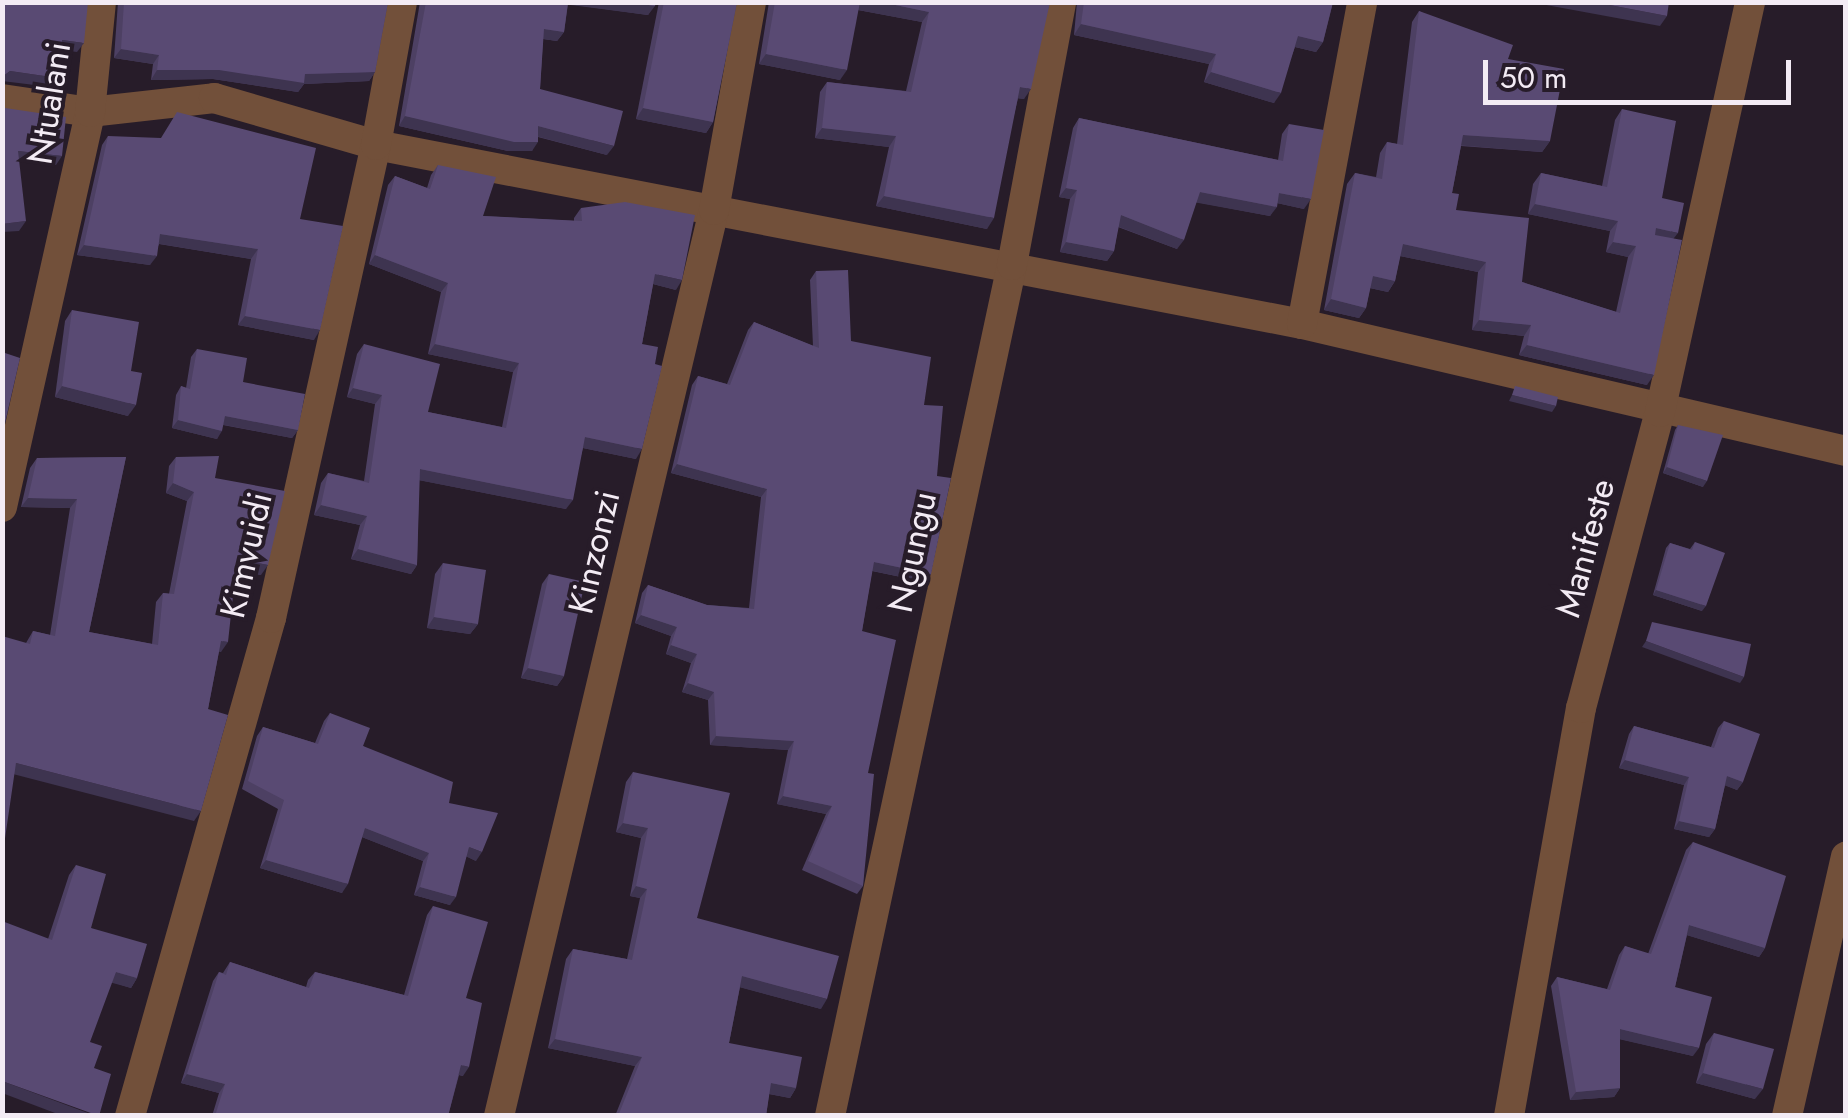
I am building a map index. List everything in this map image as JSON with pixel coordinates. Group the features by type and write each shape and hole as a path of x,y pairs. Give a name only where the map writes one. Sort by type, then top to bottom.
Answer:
{"street":[{"name":"Ntualani","path":"2,507 90,112 101,2"},
{"name":"Kimvuidi","path":"130,1116 271,618 376,146 402,2"},
{"name":"Kinzonzi","path":"499,1116 714,210 752,2"},
{"name":"Ngungu","path":"830,1116 1012,265 1061,2"},
{"path":"1302,324 1362,2"},
{"name":"Manifeste","path":"1509,1116 1581,708 1660,412 1750,2"},
{"path":"2,99 90,112 214,98 376,146 1012,265 1302,324 1660,412 1846,451"},
{"path":"1787,1116 1846,857"}],"building":[{"path":"2,2 88,2 84,43 62,40 65,79 10,71 2,77"},
{"path":"124,2 388,2 375,72 305,74 304,83 219,70 157,70 159,55 121,49"},
{"path":"426,2 568,2 564,32 544,29 540,89 623,111 614,146 538,126 538,142 514,142 405,116"},
{"path":"664,2 737,2 713,122 643,108"},
{"path":"775,2 860,2 847,70 766,54"},
{"path":"881,2 1050,2 1031,89 1020,87 994,218 884,196 896,136 822,128 827,82 911,92 929,12"},
{"path":"1084,2 1333,2 1323,42 1298,36 1281,93 1211,72 1216,54 1081,24"},
{"path":"1594,2 1669,2 1667,16"},
{"path":"1419,11 1513,45 1508,59 1564,69 1550,141 1463,135 1452,193 1459,194 1456,210 1529,218 1522,282 1620,313 1636,246 1613,242 1618,221 1535,204 1541,173 1607,187 1622,109 1676,121 1662,198 1684,203 1678,233 1656,228 1655,235 1682,240 1654,375 1527,345 1531,325 1479,320 1486,262 1403,244 1395,281 1373,276 1366,308 1331,299 1355,173 1382,179 1387,142 1403,145"},
{"path":"2,106 66,117 62,156 18,151 26,221 2,224"},
{"path":"177,112 316,148 300,219 343,226 320,330 245,316 258,249 160,234 157,256 84,245 108,136 161,138"},
{"path":"1079,118 1283,161 1289,124 1324,130 1311,199 1279,193 1277,207 1200,192 1184,240 1121,215 1114,251 1066,242 1077,190 1066,188"},
{"path":"438,165 496,177 483,216 582,221 581,208 625,202 695,215 682,280 655,274 642,344 658,347 655,364 662,366 642,449 585,437 573,500 420,469 417,565 358,549 367,516 321,505 328,473 369,483 382,395 353,388 364,344 440,364 428,412 506,428 519,363 435,344 448,283 375,255 395,176 430,189"},
{"path":"848,270 851,341 931,357 924,405 943,406 937,476 951,478 931,574 874,562 862,631 896,640 868,773 874,774 863,886 808,861 832,806 783,796 794,741 716,736 714,692 688,683 697,654 671,645 677,627 641,615 648,585 707,605 754,609 767,489 677,464 698,376 730,385 754,322 819,348 816,271"},
{"path":"72,310 139,322 131,371 142,373 136,405 62,386"},
{"path":"197,349 247,358 243,382 305,394 298,430 225,416 222,431 178,420 181,386 190,389"},
{"path":"2,352 20,358 2,436"},
{"path":"1515,386 1558,397 1556,406 1512,395"},
{"path":"1678,425 1723,435 1707,481 1667,467"},
{"path":"219,456 215,478 285,491 268,565 237,559 228,642 221,641 208,709 228,715 201,811 16,763 2,859 2,636 30,644 33,631 55,636 77,499 28,498 37,458 126,457 89,632 158,645 163,593 174,594 194,492 173,483 176,457"},
{"path":"1695,542 1725,553 1706,606 1656,590 1670,543 1692,550"},
{"path":"443,563 486,570 478,624 434,617"},
{"path":"549,574 585,582 564,676 528,668"},
{"path":"1652,622 1751,644 1744,677 1646,641"},
{"path":"330,713 370,728 363,746 453,782 449,803 498,813 482,852 469,847 456,897 420,887 429,853 365,828 348,884 266,860 284,800 248,781 263,727 318,744"},
{"path":"1724,721 1760,734 1743,782 1727,776 1715,829 1679,821 1689,777 1625,760 1634,726 1714,748"},
{"path":"633,772 730,793 697,918 839,956 827,999 742,976 729,1043 802,1057 796,1088 771,1083 766,1116 618,1116 642,1057 555,1039 573,949 632,960 647,889 636,886 648,828 623,823"},
{"path":"1693,842 1786,876 1765,948 1689,925 1675,987 1712,997 1699,1048 1620,1029 1620,1088 1576,1092 1557,977 1610,990 1625,946 1651,954"},
{"path":"76,865 106,874 91,928 147,944 137,978 116,972 90,1042 102,1046 94,1068 111,1074 99,1116 2,1081 2,921 52,940"},
{"path":"433,906 488,922 466,998 482,1003 469,1067 461,1065 448,1116 215,1116 225,1084 187,1074 219,972 226,975 230,962 309,988 315,972 408,996"},
{"path":"1714,1033 1774,1049 1763,1089 1703,1073"}]}
